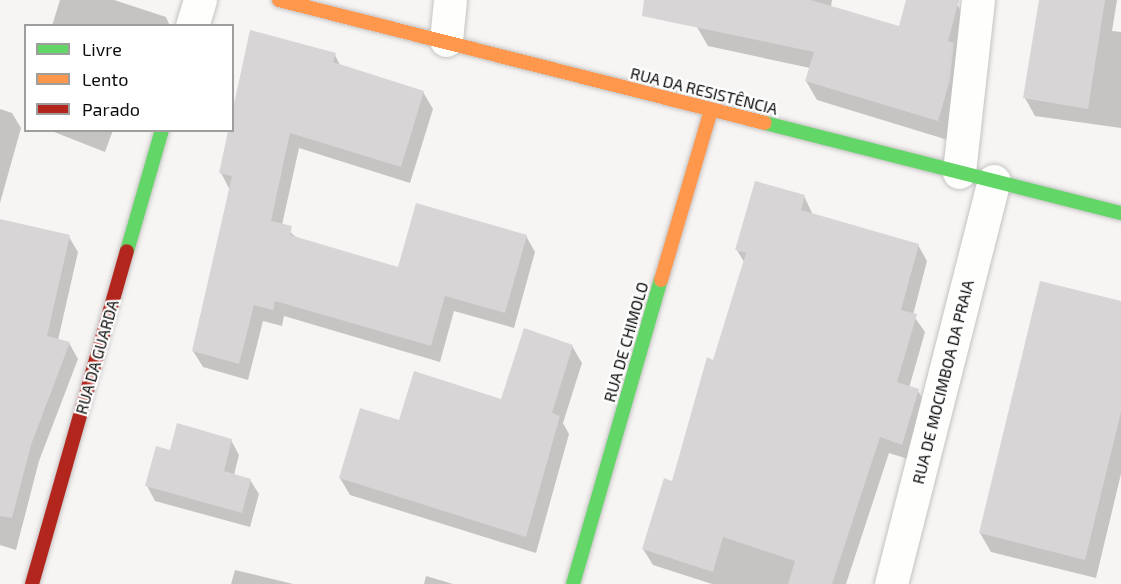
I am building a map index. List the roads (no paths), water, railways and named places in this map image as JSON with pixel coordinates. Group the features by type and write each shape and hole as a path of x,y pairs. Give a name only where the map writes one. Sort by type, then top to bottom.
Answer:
{"street":[{"path":"193,24 200,0"},
{"name":"RUA DA RESISTÊNCIA","path":"279,0 446,40 711,110 1121,213"},
{"path":"446,40 450,0"},
{"path":"959,172 978,0"},
{"name":"RUA DE CHIMOLO","path":"573,584 711,110"},
{"name":"RUA DA GUARDA","path":"32,584 161,132"},
{"name":"RUA DE MOCIMBOA DA PRAIA","path":"891,584 994,181"}]}
